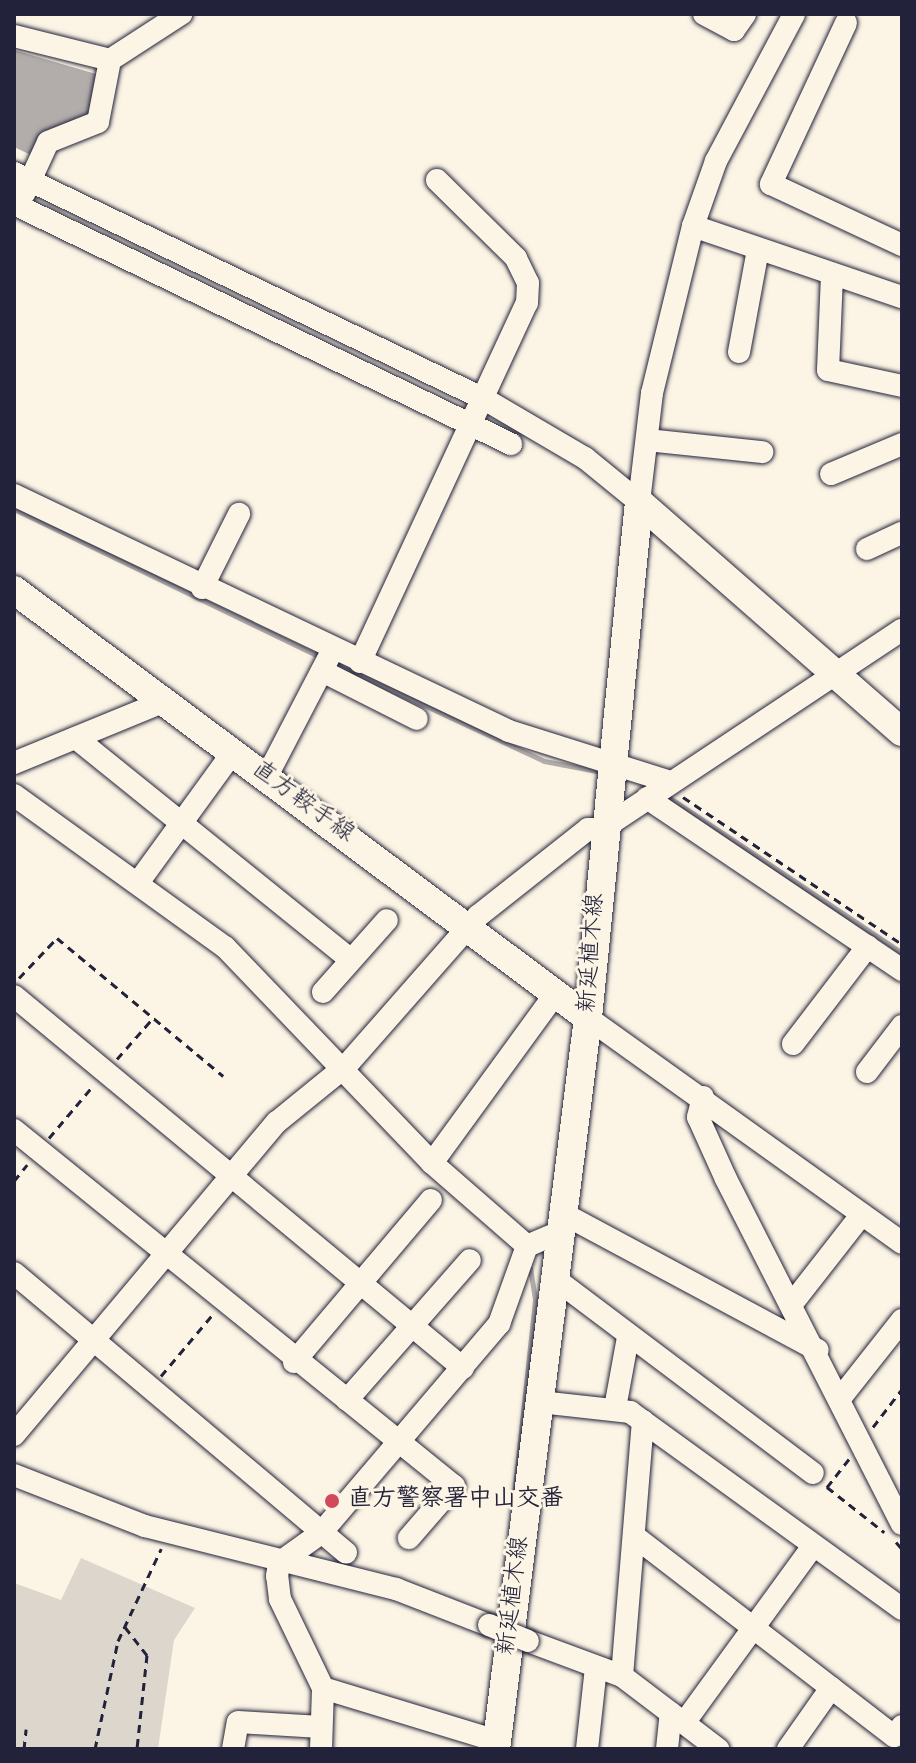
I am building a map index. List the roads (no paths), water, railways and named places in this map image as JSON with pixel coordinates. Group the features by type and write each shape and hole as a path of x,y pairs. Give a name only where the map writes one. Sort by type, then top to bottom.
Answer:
{"main road":[{"path":"639,502 902,732"},
{"name":"新延植木線","path":"486,1744 540,1402 588,1018 608,763 639,502"},
{"name":"直方鞍手線","path":"14,590 588,1018"}],"street":[{"path":"181,14 110,60 98,122 48,142 22,177 15,209 511,444"},
{"path":"704,14 734,30 745,14"},
{"path":"639,502 663,340 693,226 716,161 794,14"},
{"path":"846,23 771,184 902,245"},
{"path":"14,36 110,60"},
{"path":"22,177 486,400 585,458 639,502"},
{"path":"360,662 486,400 528,283 516,258 437,180"},
{"path":"693,226 902,297"},
{"path":"739,352 758,249"},
{"path":"832,275 828,370 902,386"},
{"path":"647,440 762,452"},
{"path":"831,474 902,444"},
{"path":"14,495 332,651 509,731 671,782"},
{"path":"202,588 239,514"},
{"path":"867,549 902,533"},
{"path":"14,1435 97,1342 231,1177 311,1088 346,1066 468,926 588,829 602,829 832,671 902,630"},
{"path":"267,776 332,651"},
{"path":"322,671 417,719"},
{"path":"14,763 163,702"},
{"path":"76,738 225,852 234,872 351,960"},
{"path":"140,880 233,752"},
{"path":"14,795 140,880 225,947 346,1066 432,1163 527,1246"},
{"path":"647,798 902,970"},
{"path":"323,992 387,920"},
{"path":"793,1044 868,946"},
{"path":"432,1163 556,993"},
{"path":"14,996 463,1368"},
{"path":"588,1018 703,1097 902,1243"},
{"path":"867,1072 902,1026"},
{"path":"703,1097 698,1117 791,1305 842,1396 902,1524"},
{"path":"14,1130 294,1362 347,1400 454,1486 409,1538"},
{"path":"294,1362 431,1200"},
{"path":"791,1305 862,1214"},
{"path":"279,1563 321,1533 401,1444 499,1324 527,1246 561,1222 818,1350"},
{"path":"347,1400 470,1260"},
{"path":"14,1273 346,1553"},
{"path":"554,1278 628,1337 813,1473"},
{"path":"842,1396 902,1320"},
{"path":"615,1408 628,1337"},
{"path":"540,1402 615,1408 643,1421 902,1609"},
{"path":"622,1676 643,1421"},
{"path":"14,1475 167,1532 279,1563 396,1589 622,1676 718,1749"},
{"path":"634,1536 894,1736 902,1726"},
{"path":"667,1749 678,1718 754,1628 813,1546"},
{"path":"233,1749 238,1722 321,1738 323,1688 280,1599 279,1563"},
{"path":"587,1749 596,1668"},
{"path":"323,1688 486,1744"},
{"path":"788,1749 831,1688"}],"waterway":[{"path":"14,509 322,658"},
{"path":"331,662 544,761 602,772"},
{"path":"667,796 902,953"},
{"path":"513,1506 535,1299 530,1268"}],"place":[{"name":"直方警察署中山交番","path":"332,1501"}]}
